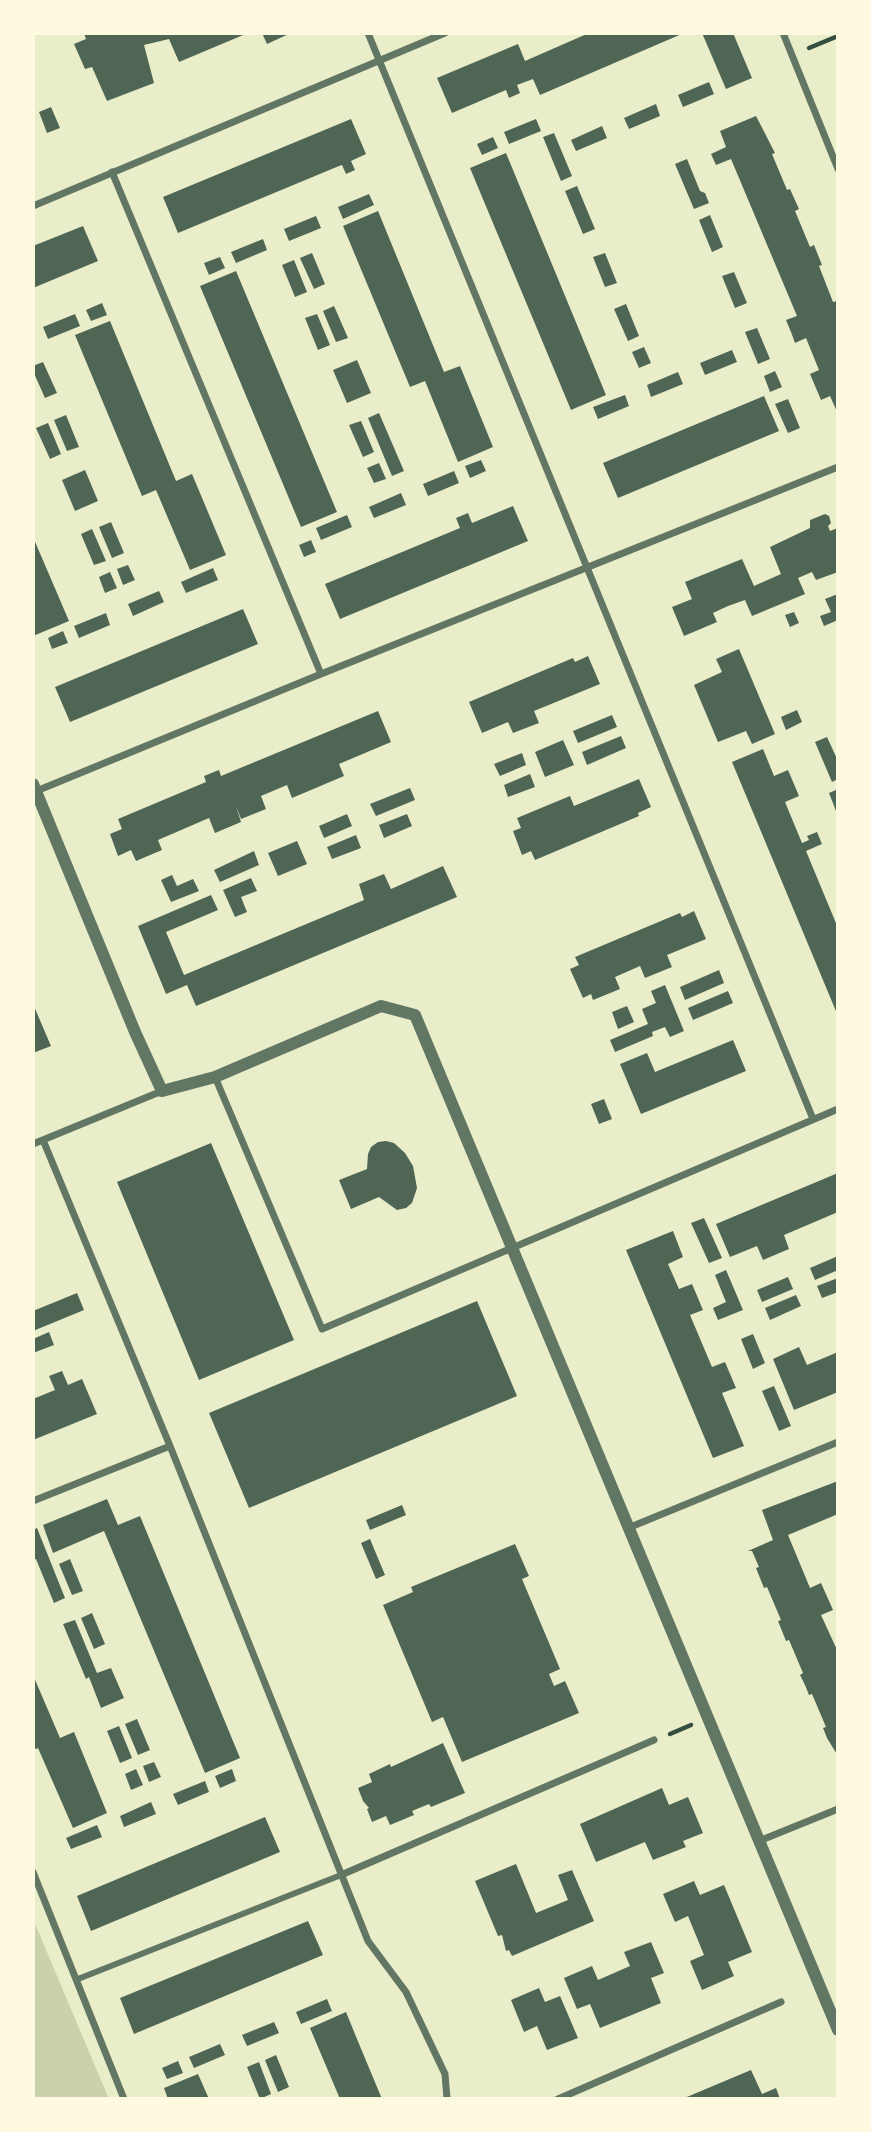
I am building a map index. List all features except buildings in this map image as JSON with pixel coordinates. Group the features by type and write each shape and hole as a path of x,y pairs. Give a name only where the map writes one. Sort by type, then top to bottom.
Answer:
{"street":[{"path":"368,33 813,1119"},
{"path":"33,206 445,33"},
{"path":"783,33 838,169"},
{"path":"112,172 321,674"},
{"path":"162,1091 34,789 838,467"},
{"path":"33,1144 162,1091 215,1077 381,1006 415,1015 838,2029"},
{"path":"215,1077 322,1329 838,1109"},
{"path":"43,1140 170,1446 368,1941 412,2004 444,2074 447,2099"},
{"path":"628,1528 838,1442"},
{"path":"33,1501 170,1446"},
{"path":"78,1979 341,1875 654,1740"},
{"path":"759,1841 838,1809"},
{"path":"33,1872 124,2099"},
{"path":"558,2099 781,2003"}],"path":[{"path":"792,55 838,36"},
{"path":"654,1740 708,1718"}],"green space":[{"path":"33,1919 109,2099 33,2099"}]}
